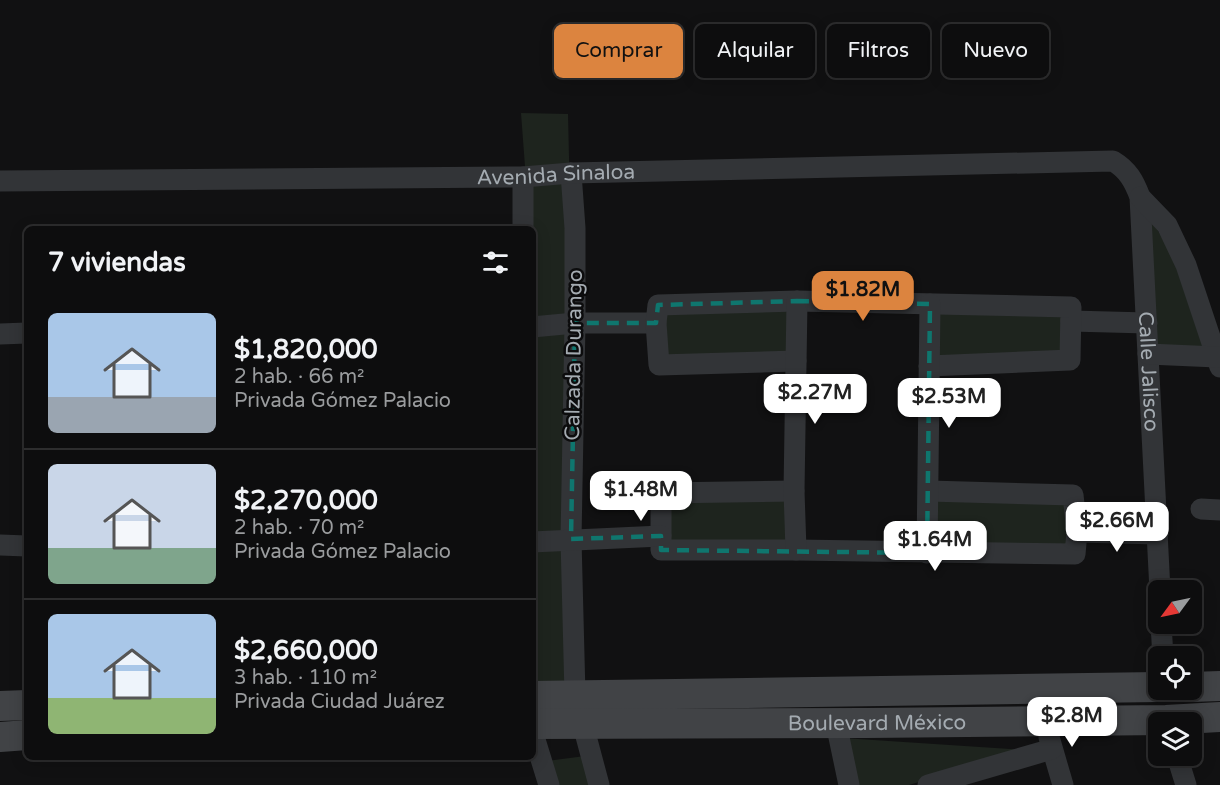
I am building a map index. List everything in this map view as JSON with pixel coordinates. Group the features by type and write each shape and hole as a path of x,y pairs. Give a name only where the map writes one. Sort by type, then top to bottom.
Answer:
{"main road":[{"path":"1202,687 1220,686"},
{"name":"Boulevard México","path":"536,723 578,709 1148,687"},
{"name":"Boulevard México","path":"536,697 578,709 836,723 1148,722"},
{"path":"0,706 24,705"},
{"name":"Boulevard México","path":"1202,719 1220,717"},
{"path":"0,737 24,735"}],"street":[{"name":"Avenida Sinaloa","path":"0,180 523,177 571,173 1113,161"},
{"name":"Calle Jalisco","path":"1113,161 1125,168 1135,183 1140,197 1160,580"},
{"name":"Calzada Durango","path":"571,173 576,323 571,539 578,709 599,785"},
{"path":"523,177 523,226"},
{"path":"1140,197 1167,225 1186,265 1218,362 1148,354"},
{"path":"796,301 794,491 796,550"},
{"path":"796,361 658,365 656,323 658,306 796,301 1071,307 1070,360 929,366"},
{"path":"927,553 930,304"},
{"path":"1071,321 1147,323"},
{"path":"536,327 576,323 656,323"},
{"path":"0,333 24,333"},
{"path":"794,491 661,493 661,550 1075,554 1077,532 1073,495 929,491"},
{"path":"1077,532 1158,534"},
{"path":"536,542 661,536"},
{"path":"0,545 24,546"},
{"path":"1045,721 1064,785"},
{"path":"836,723 849,785"},
{"path":"536,743 549,785"},
{"path":"928,785 1052,749"},
{"path":"1180,766 1186,785"}],"highlighted area":[{"path":"797,301 930,304 927,553 661,550 661,536 571,539 575,323 656,323 658,305"}],"shaded area":[{"path":"521,113 568,114 573,328 572,691 536,692 536,226 532,226"},
{"path":"1145,210 1182,269 1209,353 1152,350"},
{"path":"789,306 792,356 664,361 662,310"},
{"path":"936,312 1063,314 1064,356 933,360"},
{"path":"788,498 792,546 666,545 666,500"},
{"path":"935,500 1068,501 1069,548 931,548"},
{"path":"843,738 1024,750 909,785 855,785"},
{"path":"585,756 594,785 554,785 547,761"}]}
